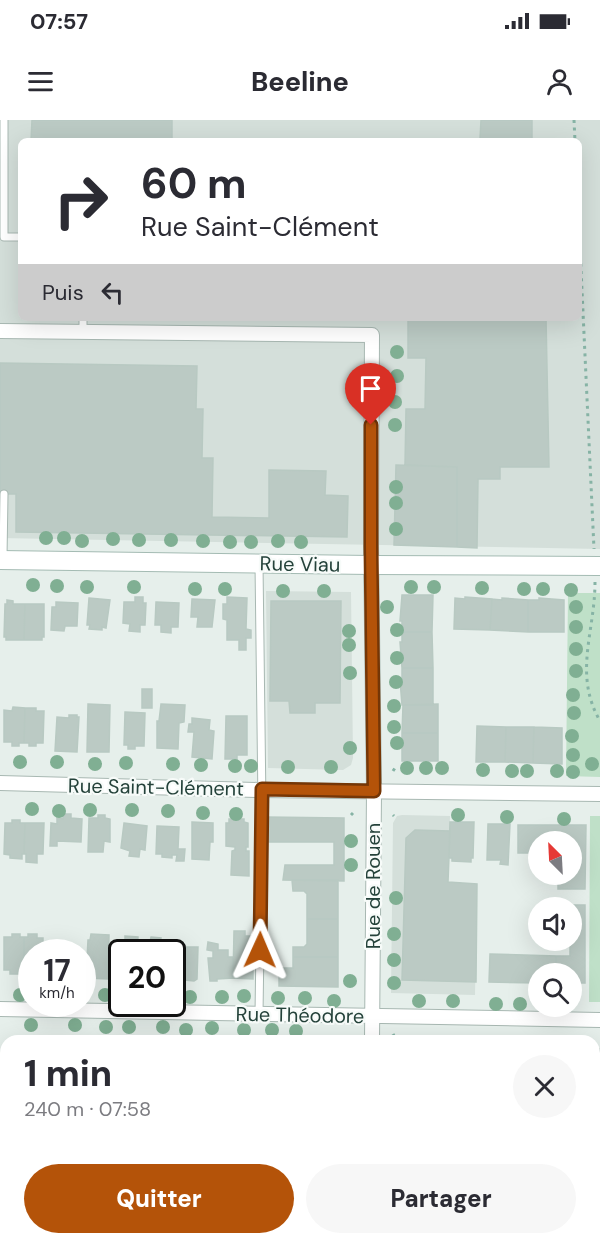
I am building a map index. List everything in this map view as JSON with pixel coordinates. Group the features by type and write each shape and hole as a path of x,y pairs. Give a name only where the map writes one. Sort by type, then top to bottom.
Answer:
{"main road":[{"name":"Rue Viau","path":"2,560 597,566"}],"street":[{"path":"0,331 83,325"},
{"name":"Rue de Rouen","path":"83,325 372,335 371,565 374,791 372,1035"},
{"name":"Rue Saint-Clément","path":"0,783 600,794"},
{"name":"Rue Théodore","path":"0,1009 600,1020"}],"lane":[{"path":"4,120 4,237 18,237"},
{"path":"2,560 4,494"},
{"path":"259,1014 262,789 260,563"}],"path":[{"path":"574,120 575,138"},
{"path":"582,283 597,566 586,661 586,680 588,697 600,721"}],"shaded area":[{"path":"0,120 600,120 600,549 0,538"},
{"path":"266,591 351,592 353,758 351,765 343,770 268,768"},
{"path":"397,816 450,816 448,882 477,884 475,995 391,993 393,823"}],"green space":[{"path":"568,593 600,593 600,777 566,776"},
{"path":"590,816 600,816 600,1002 589,1002"}],"building":[{"path":"32,120 172,120 172,138 31,138"},
{"path":"481,120 532,120 532,138 480,138"},
{"path":"408,321 546,321 549,467 500,467 500,479 478,479 477,548 457,547 457,467 405,465 406,409 425,409 426,358 408,358"},
{"path":"0,363 197,366 196,409 203,409 202,458 213,458 212,517 269,518 269,470 326,471 325,495 348,496 347,537 16,532 16,494 0,494"},
{"path":"396,465 457,467 457,547 394,545"},
{"path":"402,595 433,595 432,632 402,632 402,621 400,621"},
{"path":"135,597 143,597 143,603 146,603 145,625 140,625 140,632 129,631 130,624 123,623 124,602 135,602"},
{"path":"227,597 247,598 246,629 251,630 251,638 246,638 246,650 239,650 239,640 227,640 227,620 223,619 223,604 227,604"},
{"path":"465,597 492,599 490,630 454,629 455,598 465,599"},
{"path":"89,598 110,600 106,628 102,627 102,630 89,629 90,625 87,625"},
{"path":"502,598 528,600 528,632 490,630 492,599 502,600"},
{"path":"539,598 564,600 564,632 528,632 528,600 539,600"},
{"path":"192,599 215,600 212,627 197,627 198,617 191,617"},
{"path":"7,600 13,601 13,604 25,604 24,640 6,640 4,637"},
{"path":"271,601 341,601 340,703 315,703 315,713 290,713 289,701 270,701"},
{"path":"56,602 78,603 77,626 65,626 64,631 51,630 52,607 56,607"},
{"path":"156,602 179,603 178,627 171,627 171,633 161,632 161,625 155,625"},
{"path":"25,604 44,604 44,637 42,640 24,640"},
{"path":"402,632 432,632 433,668 402,668 400,642 402,642"},
{"path":"402,668 433,668 433,705 402,705 400,680 402,680"},
{"path":"142,689 152,689 152,708 142,708"},
{"path":"88,704 110,705 109,752 87,752"},
{"path":"161,704 185,705 184,722 179,723 178,749 157,748 157,721 159,721"},
{"path":"438,704 438,733 402,733 403,705"},
{"path":"13,707 25,708 24,743 19,743 19,746 12,746 12,742 4,742 4,710 12,711"},
{"path":"25,708 44,711 43,743 36,743 36,746 24,743"},
{"path":"125,712 145,713 144,746 128,749 128,745 124,745"},
{"path":"69,715 79,717 77,752 55,751 57,717 69,718"},
{"path":"226,716 247,716 247,755 237,755 237,759 225,759"},
{"path":"192,718 210,720 209,730 214,731 212,759 192,757 194,732 188,732"},
{"path":"477,726 506,727 505,762 476,762"},
{"path":"506,727 534,727 533,763 505,762"},
{"path":"534,727 562,728 562,764 533,763"},
{"path":"402,733 438,733 438,761 402,761"},
{"path":"63,814 71,814 71,818 82,819 81,842 57,841 57,846 50,846 51,823 57,824 57,818 63,819"},
{"path":"98,815 105,815 105,818 110,819 110,842 104,841 103,852 88,852 89,818 98,818"},
{"path":"266,817 344,818 344,881 283,880 285,865 334,865 334,842 266,842"},
{"path":"229,819 244,819 244,822 248,823 246,851 249,851 249,876 231,875 232,851 235,847 226,846 226,823 229,823"},
{"path":"12,820 25,823 22,859 10,858 10,855 4,854 5,823 12,823"},
{"path":"192,822 213,823 213,842 210,842 209,860 192,859"},
{"path":"450,822 474,822 471,862 452,861 452,858 449,858"},
{"path":"25,823 44,823 43,854 37,854 37,863 26,862"},
{"path":"124,823 147,826 145,850 140,849 139,857 129,856 130,851 121,848"},
{"path":"488,824 510,824 508,865 500,864 501,860 487,860"},
{"path":"518,825 586,825 585,889 558,889 558,885 582,885 582,831 528,831 528,853 518,853"},
{"path":"157,826 179,827 178,849 185,849 184,861 176,861 177,855 172,855 172,858 156,854"},
{"path":"415,830 450,831 448,882 477,884 476,982 402,980 406,838"},
{"path":"292,880 338,880 338,919 307,919 307,894 304,891 293,891"},
{"path":"582,905 585,905 585,983 582,983 582,963 556,963 556,956 570,956 570,951 582,951"},
{"path":"307,919 338,919 338,957 293,957 293,947 304,947 307,944"},
{"path":"234,931 245,931 245,936 253,936 253,979 233,978"},
{"path":"12,934 20,934 20,937 24,937 24,939 18,939 18,974 10,974 10,970 4,970 4,937 12,937"},
{"path":"28,934 37,934 37,938 43,939 24,939 28,937"},
{"path":"91,934 109,935 108,979 96,978 96,939 90,939"},
{"path":"125,936 138,937 138,939 125,939"},
{"path":"208,942 218,944 218,950 228,950 228,957 233,957 233,978 210,981 208,958 213,958 213,951 207,950"},
{"path":"186,947 198,947 197,979 186,980"},
{"path":"490,954 556,956 556,963 528,963 528,983 489,982"},
{"path":"293,957 338,957 338,987 279,986 279,968 293,968"}],"route":[{"path":"260,950 262,789 374,791 371,425"}]}
